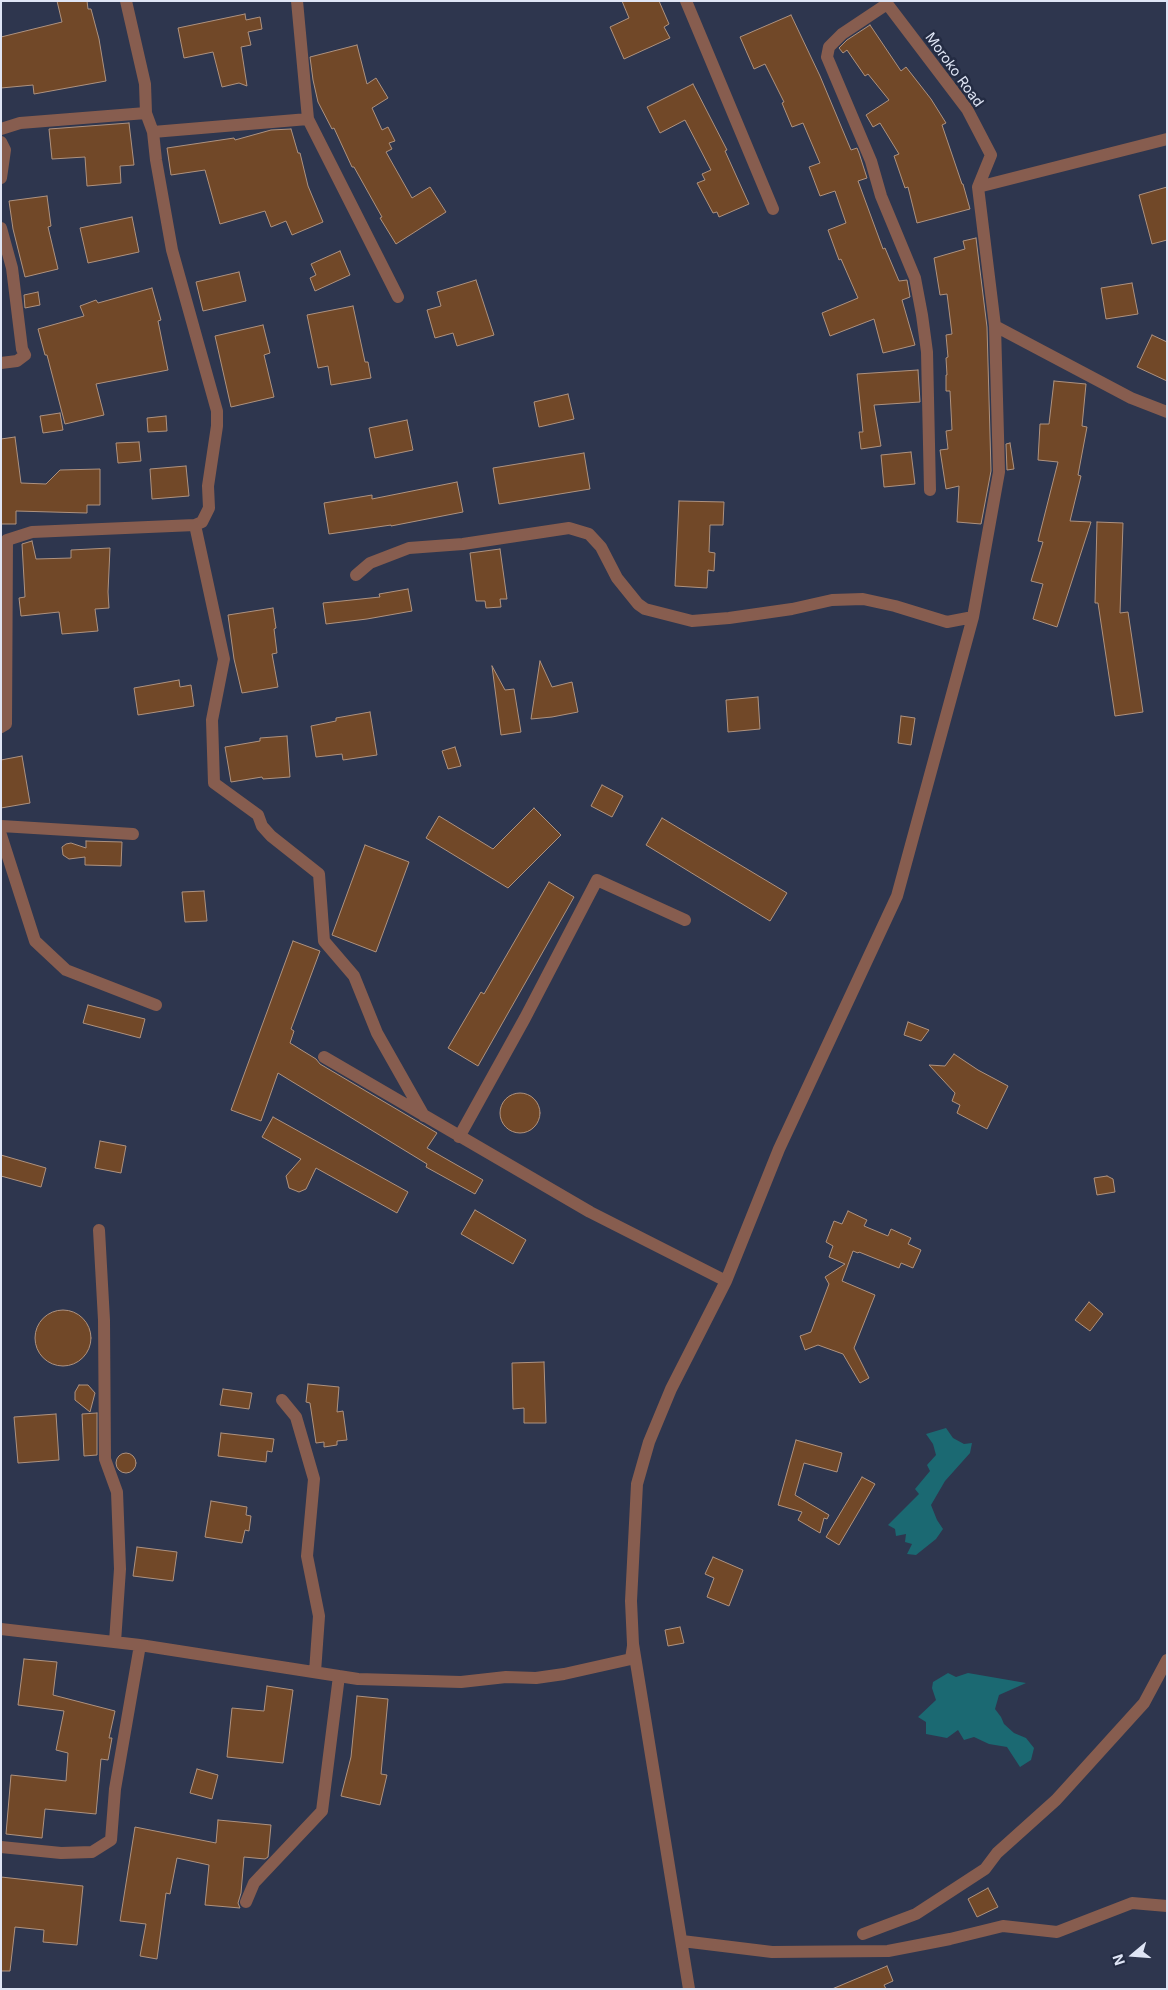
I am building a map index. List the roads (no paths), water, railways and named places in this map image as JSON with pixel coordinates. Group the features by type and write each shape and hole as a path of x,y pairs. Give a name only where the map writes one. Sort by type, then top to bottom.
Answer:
{"street":[{"path":"1,727 6,724 8,540 32,532 195,525 202,522 209,508 208,486 217,426 216,411 172,250 152,132 146,113 145,84 126,1"},
{"path":"297,1 308,119 398,297"},
{"path":"686,1 773,209"},
{"path":"886,3 842,34 829,47 827,57 871,161 881,196 915,278 927,352 930,490"},
{"name":"Moroko Road","path":"886,3 967,109 991,155 978,187"},
{"path":"1,129 20,123 146,113"},
{"path":"152,132 308,119"},
{"path":"689,1989 634,1644 631,1600 637,1484 649,1442 671,1389 726,1281 779,1149 897,896 972,617 999,472 996,326 978,187 1167,139"},
{"path":"1,142 5,150 1,178"},
{"path":"1,228 12,268 22,349 25,354 17,361 1,363"},
{"path":"996,326 1131,398 1167,412"},
{"path":"195,525 224,659 212,720 214,783 258,815 262,826 271,836 319,874 324,941 354,976 377,1033 424,1116"},
{"path":"356,575 370,563 409,548 463,544 569,528 589,534 601,547 617,578 638,604 645,609 692,621 792,609 832,600 863,600 895,606 947,622 972,617"},
{"path":"1,826 132,834"},
{"path":"1,835 35,941 66,970 156,1005"},
{"path":"459,1137 525,1018 597,880 685,920"},
{"path":"324,1057 590,1212 726,1281"},
{"path":"99,1230 104,1320 105,1459 117,1492 120,1569 114,1642"},
{"path":"282,1400 296,1417 314,1479 308,1556 319,1616 315,1672"},
{"path":"1,1629 140,1645 358,1679 461,1682 506,1678 536,1678 564,1674 631,1659 634,1644"},
{"path":"1,1847 61,1853 92,1852 112,1840 115,1789 140,1645"},
{"path":"863,1934 916,1914 985,1869 997,1854 1056,1800 1144,1703 1167,1660"},
{"path":"246,1902 254,1883 322,1811 339,1676"},
{"path":"682,1941 772,1952 888,1951 1003,1926 1057,1932 1132,1903 1167,1906"}]}
